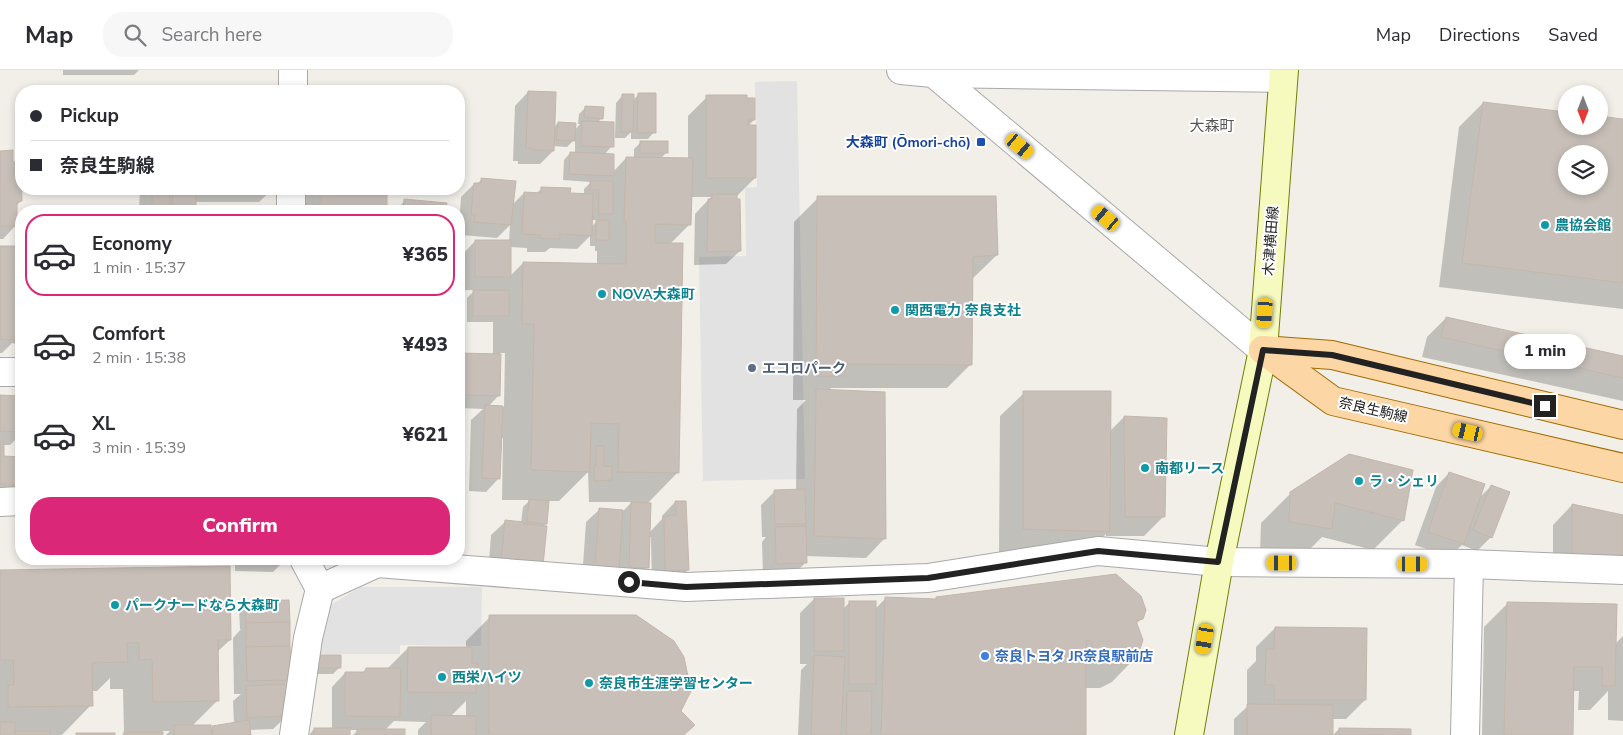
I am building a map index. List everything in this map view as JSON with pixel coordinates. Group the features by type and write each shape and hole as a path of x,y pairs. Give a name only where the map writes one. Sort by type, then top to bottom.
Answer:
{"main road":[{"name":"木津横田線","path":"1189,735 1218,562 1263,350 1283,74"},
{"path":"1263,350 1332,355 1623,425"},
{"name":"奈良生駒線","path":"1263,350 1333,401 1623,468"}],"street":[{"path":"292,85 293,70"},
{"path":"901,70 1283,74"},
{"path":"931,71 1263,350"},
{"path":"0,372 15,372"},
{"path":"0,502 15,501"},
{"path":"403,565 686,587 928,578 1098,551 1218,562 1469,564 1623,570"},
{"path":"1464,735 1469,564"},
{"path":"294,735 308,638 320,589 307,565"},
{"path":"320,589 373,565"}],"shaded area":[{"name":"エコロパーク","path":"797,81 805,479 703,481 699,257 746,256 745,188 757,187 755,82"},
{"path":"361,587 482,587 481,646 400,645 400,654 316,654 327,607"}],"building":[{"path":"528,91 556,92 554,151 526,148"},
{"path":"638,93 656,93 656,133 637,133"},
{"path":"622,94 634,94 633,132 621,132"},
{"path":"706,95 747,95 747,98 755,98 755,120 748,120 748,125 756,125 756,178 706,178"},
{"name":"農協会館","path":"1483,102 1558,111 1558,135 1608,135 1608,117 1623,119 1623,283 1462,263"},
{"path":"585,106 604,107 603,119 584,117"},
{"path":"582,121 614,122 614,147 581,146"},
{"path":"558,122 576,123 575,141 556,140"},
{"path":"640,141 668,141 668,153 640,153"},
{"path":"13,150 15,195 22,195 22,201 17,202 17,205 15,205 15,226 0,226 0,151"},
{"path":"570,152 614,154 614,176 569,174"},
{"name":"NOVA大森町","path":"626,157 693,158 691,225 655,224 655,243 683,243 679,473 618,472 619,424 591,423 590,472 531,470 534,324 522,324 523,262 626,264 626,222 624,222"},
{"path":"481,178 516,181 511,225 474,222 475,215 471,214 474,183 481,183"},
{"path":"590,181 613,181 613,214 598,214 599,190 590,190"},
{"path":"541,187 571,188 570,193 593,194 592,236 560,234 560,239 540,238 540,235 522,234 524,192 541,193"},
{"path":"712,194 737,194 737,199 740,199 741,251 707,252 708,199 712,199"},
{"path":"152,195 170,195 170,205 152,205"},
{"path":"173,195 196,195 196,205 172,205"},
{"path":"320,195 387,195 387,205 320,205"},
{"name":"関西電力 奈良支社","path":"817,196 996,196 998,255 973,257 972,365 847,364 844,376 816,376"},
{"path":"404,199 447,203 447,205 404,205"},
{"path":"596,220 609,220 609,240 596,240"},
{"path":"475,240 511,240 511,277 475,277"},
{"path":"0,246 15,246 15,340 0,339"},
{"path":"473,290 509,290 509,316 473,316"},
{"path":"1446,317 1623,356 1623,378 1441,337"},
{"path":"465,353 501,354 500,396 465,395"},
{"path":"816,389 885,392 886,539 814,536"},
{"path":"1023,391 1111,391 1110,532 1023,529"},
{"path":"0,395 15,396 15,432 0,431"},
{"path":"485,405 503,406 500,479 482,478"},
{"name":"南都リース","path":"1124,416 1167,418 1165,517 1125,517"},
{"path":"0,442 4,442 4,456 15,457 15,485 0,484"},
{"path":"596,446 604,446 604,466 612,466 612,480 594,481"},
{"name":"ラ・シェリ","path":"1349,454 1413,470 1404,521 1335,503 1332,529 1289,522 1290,492"},
{"path":"1449,472 1485,484 1464,544 1428,532"},
{"path":"1491,485 1510,492 1492,538 1473,530"},
{"path":"805,489 806,524 775,524 774,490"},
{"path":"529,499 549,501 547,524 527,522"},
{"path":"675,501 686,501 689,570 665,571 664,516 676,515"},
{"path":"631,502 651,503 649,568 629,567"},
{"path":"1572,504 1623,515 1623,556 1572,557"},
{"path":"599,508 623,510 619,569 595,567"},
{"path":"505,520 547,526 543,565 501,561"},
{"path":"806,526 807,563 776,564 775,527"},
{"name":"パークナードなら大森町","path":"230,566 231,640 218,640 219,701 153,702 152,659 139,660 139,643 127,643 128,662 92,663 93,706 8,707 8,685 14,685 13,660 0,660 0,570"},
{"name":"奈良トヨタ JR奈良駅前店","path":"1116,574 1141,596 1146,610 1143,619 1136,621 1143,640 1137,658 1125,664 1110,665 1102,661 1095,654 1091,641 1086,640 1086,735 881,735 885,597 936,599 936,597"},
{"path":"814,598 844,598 844,651 814,651"},
{"path":"289,600 290,622 246,623 245,601"},
{"path":"849,601 876,601 876,684 849,684"},
{"path":"1507,602 1617,604 1615,686 1602,686 1602,667 1574,667 1573,735 1504,735"},
{"name":"奈良市生涯学習センター","path":"489,615 636,615 674,641 684,657 691,691 681,711 695,725 684,735 489,735"},
{"path":"290,622 290,646 246,647 246,623"},
{"path":"1275,627 1367,628 1366,700 1274,700 1274,685 1265,685 1266,649 1274,649"},
{"path":"290,646 291,680 247,681 246,647"},
{"name":"西栄ハイツ","path":"408,647 472,647 472,663 477,663 476,693 407,692"},
{"path":"319,655 341,655 341,668 318,668"},
{"path":"814,655 845,657 841,735 811,735"},
{"path":"366,668 401,668 400,717 345,716 345,672 365,672"},
{"path":"287,684 288,716 247,718 246,686"},
{"path":"847,691 872,691 871,735 846,735"},
{"path":"1247,704 1333,705 1333,735 1247,735"},
{"path":"431,715 476,716 476,735 431,735"},
{"path":"249,720 251,735 213,735 212,726"},
{"path":"0,722 15,722 15,735 0,735"},
{"path":"174,725 211,725 211,735 174,735"},
{"path":"314,728 350,728 350,735 314,735"},
{"path":"1339,728 1411,729 1411,735 1339,735"},
{"path":"357,729 405,729 405,735 357,735"},
{"path":"15,731 50,731 50,735 15,735"},
{"path":"124,732 163,732 163,735 124,735"},
{"path":"76,733 115,733 115,735 76,735"}],"place":[{"name":"大森町 (Ōmori-chō)","path":"981,142"},
{"name":"農協会館","path":"1545,225"},
{"name":"NOVA大森町","path":"602,294"},
{"name":"関西電力 奈良支社","path":"895,310"},
{"name":"エコロパーク","path":"752,368"},
{"name":"南都リース","path":"1145,468"},
{"name":"ラ・シェリ","path":"1359,481"},
{"name":"パークナードなら大森町","path":"115,605"},
{"name":"奈良トヨタ JR奈良駅前店","path":"985,656"},
{"name":"西栄ハイツ","path":"442,677"},
{"name":"奈良市生涯学習センター","path":"589,683"}],"district":[{"name":"大森町","path":"1212,126"}],"route":[{"path":"629,582 686,587 928,578 1098,551 1218,562 1263,350 1332,355 1545,406"}]}
